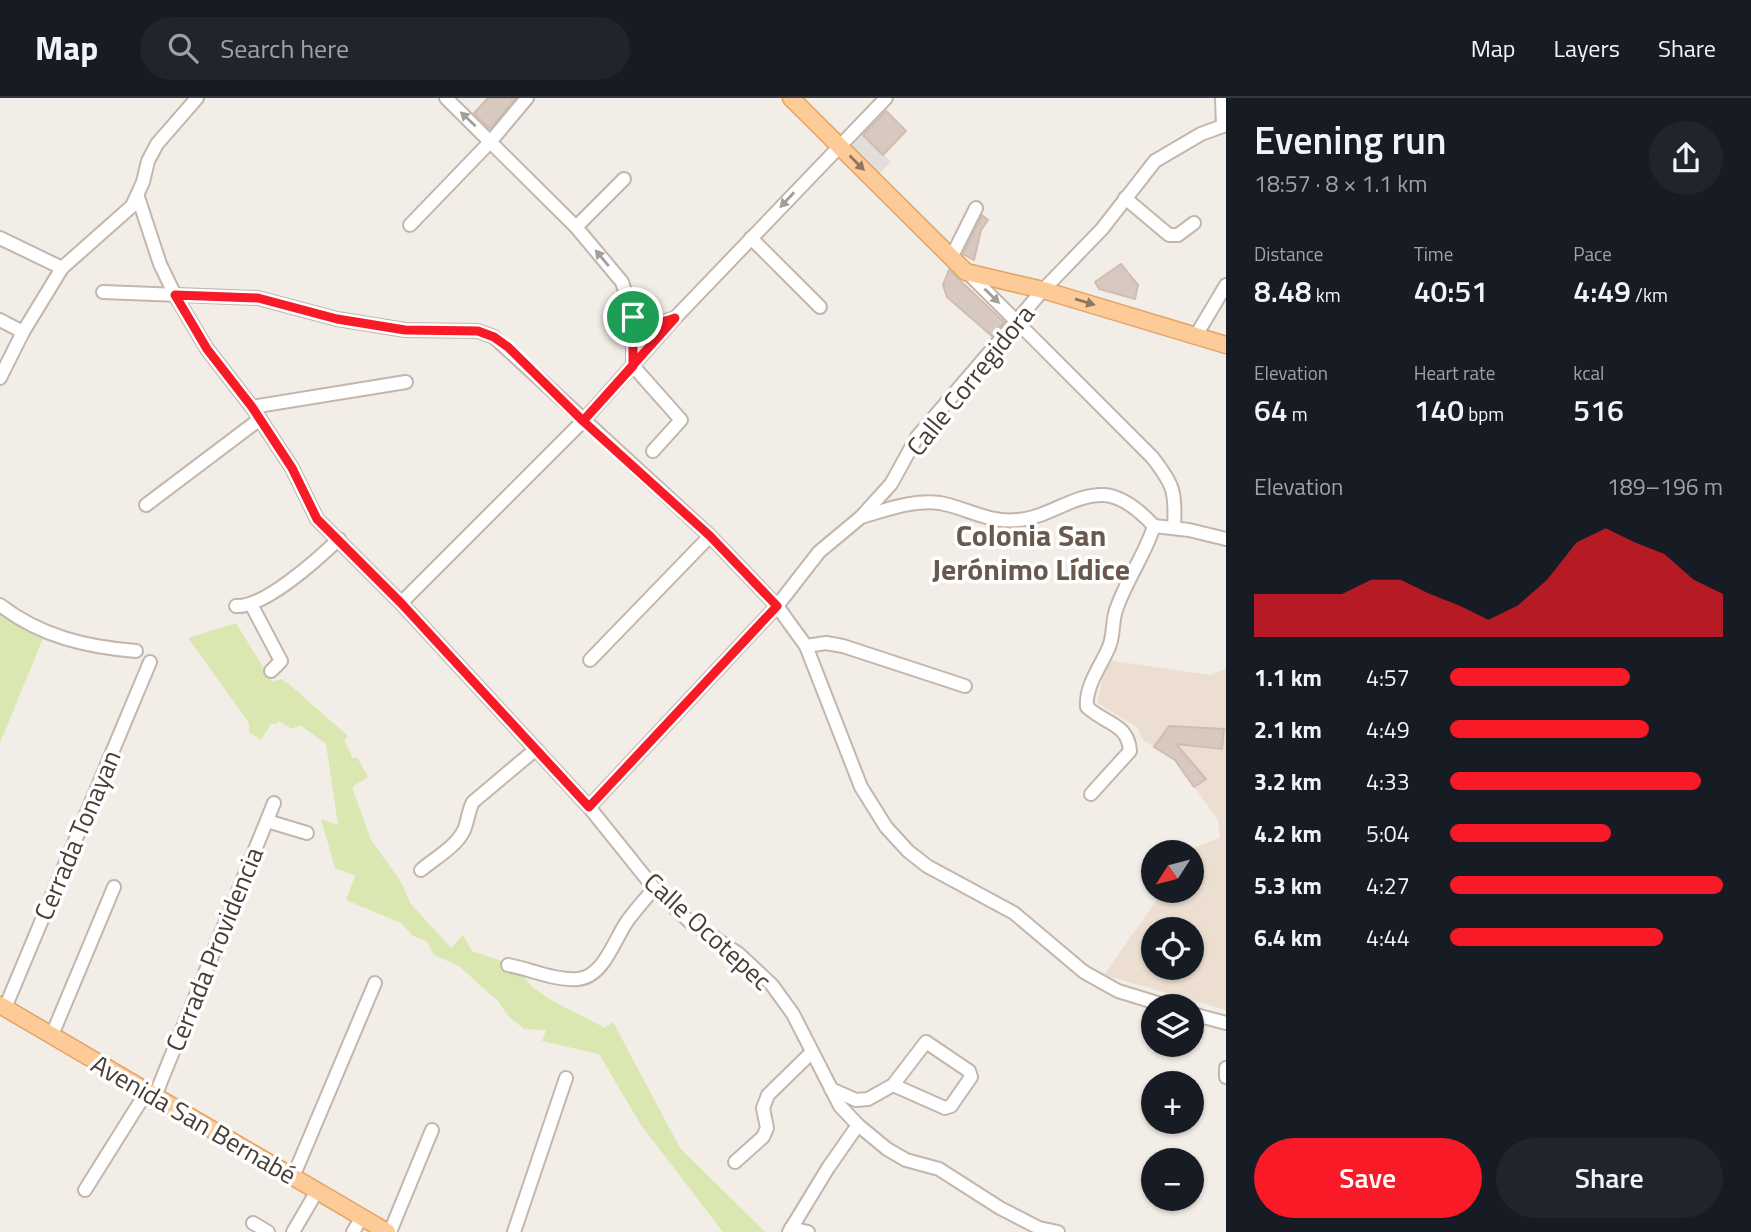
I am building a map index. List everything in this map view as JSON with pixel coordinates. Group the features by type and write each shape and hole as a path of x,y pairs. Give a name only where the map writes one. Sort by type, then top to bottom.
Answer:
{"main road":[{"path":"791,98 966,272 1043,290 1226,345"},
{"name":"Avenida San Bernabé","path":"3,1007 389,1232"}],"street":[{"path":"0,378 23,332 62,268 125,214 138,197 148,160 197,98"},
{"path":"446,98 576,227 622,282 633,317 633,366 681,420 653,451"},
{"path":"410,225 491,141 527,98"},
{"path":"401,603 583,421 675,318 886,98"},
{"path":"1222,98 1224,127"},
{"name":"Calle Corregidora","path":"589,807 777,606 818,552 861,517 891,484 917,437 1043,290 1102,229 1155,161 1201,134 1224,127"},
{"path":"576,227 624,179"},
{"name":"Calle Ocotepec","path":"138,197 160,264 175,295 207,349 252,407 292,468 317,519 401,603 589,807 654,888 690,922 739,954 772,985 793,1014 840,1106 858,1125 887,1149 906,1160 940,1169 1038,1230 1058,1232"},
{"path":"1125,198 1169,235 1178,235 1194,223"},
{"path":"951,258 976,208"},
{"path":"0,238 62,268"},
{"path":"751,238 820,307"},
{"path":"966,272 1152,457 1170,480 1175,502 1174,528"},
{"path":"1195,337 1226,285"},
{"path":"103,292 258,298 337,319 405,330 478,331 494,337 508,347 583,421 710,536 777,606 806,646 861,787 886,827 908,851 926,866 1014,913 1084,972 1118,991 1141,998"},
{"path":"633,317 645,323 660,323 675,318"},
{"path":"0,320 23,332"},
{"path":"252,407 406,382"},
{"path":"146,505 260,419"},
{"path":"861,517 901,506 940,503 995,519 1019,520 1047,514 1082,499 1106,495 1142,512 1154,526 1226,539"},
{"path":"1091,794 1130,751 1129,739 1123,730 1097,716 1087,707 1086,696 1110,643 1115,612 1133,570 1148,545 1154,526"},
{"path":"590,660 710,536"},
{"path":"236,606 251,606 297,575 339,539"},
{"path":"0,606 52,635 82,644 136,651"},
{"path":"251,606 281,661 271,671"},
{"path":"806,646 826,643 843,646 965,686"},
{"name":"Cerrada Tonayan","path":"3,1007 150,662"},
{"path":"421,870 465,830 467,813 473,802 536,749"},
{"name":"Cerrada Providencia","path":"85,1190 151,1094 274,803"},
{"path":"267,821 307,833"},
{"path":"52,1035 114,887"},
{"path":"508,965 568,979 581,979 590,975 603,962 627,922 654,888"},
{"path":"293,1177 375,983"},
{"path":"1204,1017 1226,1023"},
{"path":"831,1089 856,1100 868,1100 894,1085 926,1042 930,1042 969,1071 971,1077 951,1106 945,1108 894,1085"},
{"path":"735,1162 763,1137 766,1128 763,1108 768,1095 812,1052"},
{"path":"1226,1069 1226,1077"},
{"path":"514,1232 566,1078"},
{"path":"808,1232 790,1230 858,1125"},
{"path":"389,1232 432,1130"},
{"path":"293,1232 317,1191"},
{"path":"353,1232 362,1217"},
{"path":"253,1223 268,1232"}],"shaded area":[{"path":"858,130 891,162 874,179 848,146"},
{"path":"1107,660 1210,675 1226,669 1226,1010 1204,1004 1204,994 1170,994 1104,975 1141,922 1141,980 1204,980 1204,917 1145,917 1155,903 1204,903 1204,844 1220,838 1218,820 1175,760 1143,740 1137,727 1097,703"}],"green space":[{"path":"0,611 43,638 0,743"},
{"path":"236,623 272,682 281,679 289,684 348,736 344,740 353,759 357,757 368,777 352,787 371,840 401,882 411,904 451,948 463,935 472,951 514,965 532,987 553,1001 605,1028 613,1022 680,1148 765,1232 723,1232 641,1125 599,1054 542,1041 546,1030 524,1029 460,967 433,954 427,941 413,936 401,923 346,900 355,876 335,868 321,819 338,825 326,744 300,725 292,729 278,721 277,724 271,724 261,740 249,732 249,723 188,638"}],"building":[{"path":"488,98 516,98 490,129 474,113"},
{"path":"886,111 906,131 883,155 863,135"},
{"path":"982,215 988,220 981,230 974,260 963,254"},
{"path":"1121,264 1138,285 1135,299 1099,289 1095,282"},
{"path":"949,270 1004,322 992,336 947,297 943,285"},
{"path":"1169,726 1224,729 1222,749 1176,744 1206,779 1194,787 1175,760 1154,747"}],"district":[{"name":"Colonia San Jerónimo Lídice","path":"1031,552"}],"route":[{"path":"633,317 633,366 583,421 508,347 494,337 478,331 405,330 337,319 258,298 216,294 175,295 207,349 252,407 292,468 317,519 346,545 454,658 589,807 777,606 710,536 583,421 633,366 675,318 660,323 645,323 633,317"}]}
